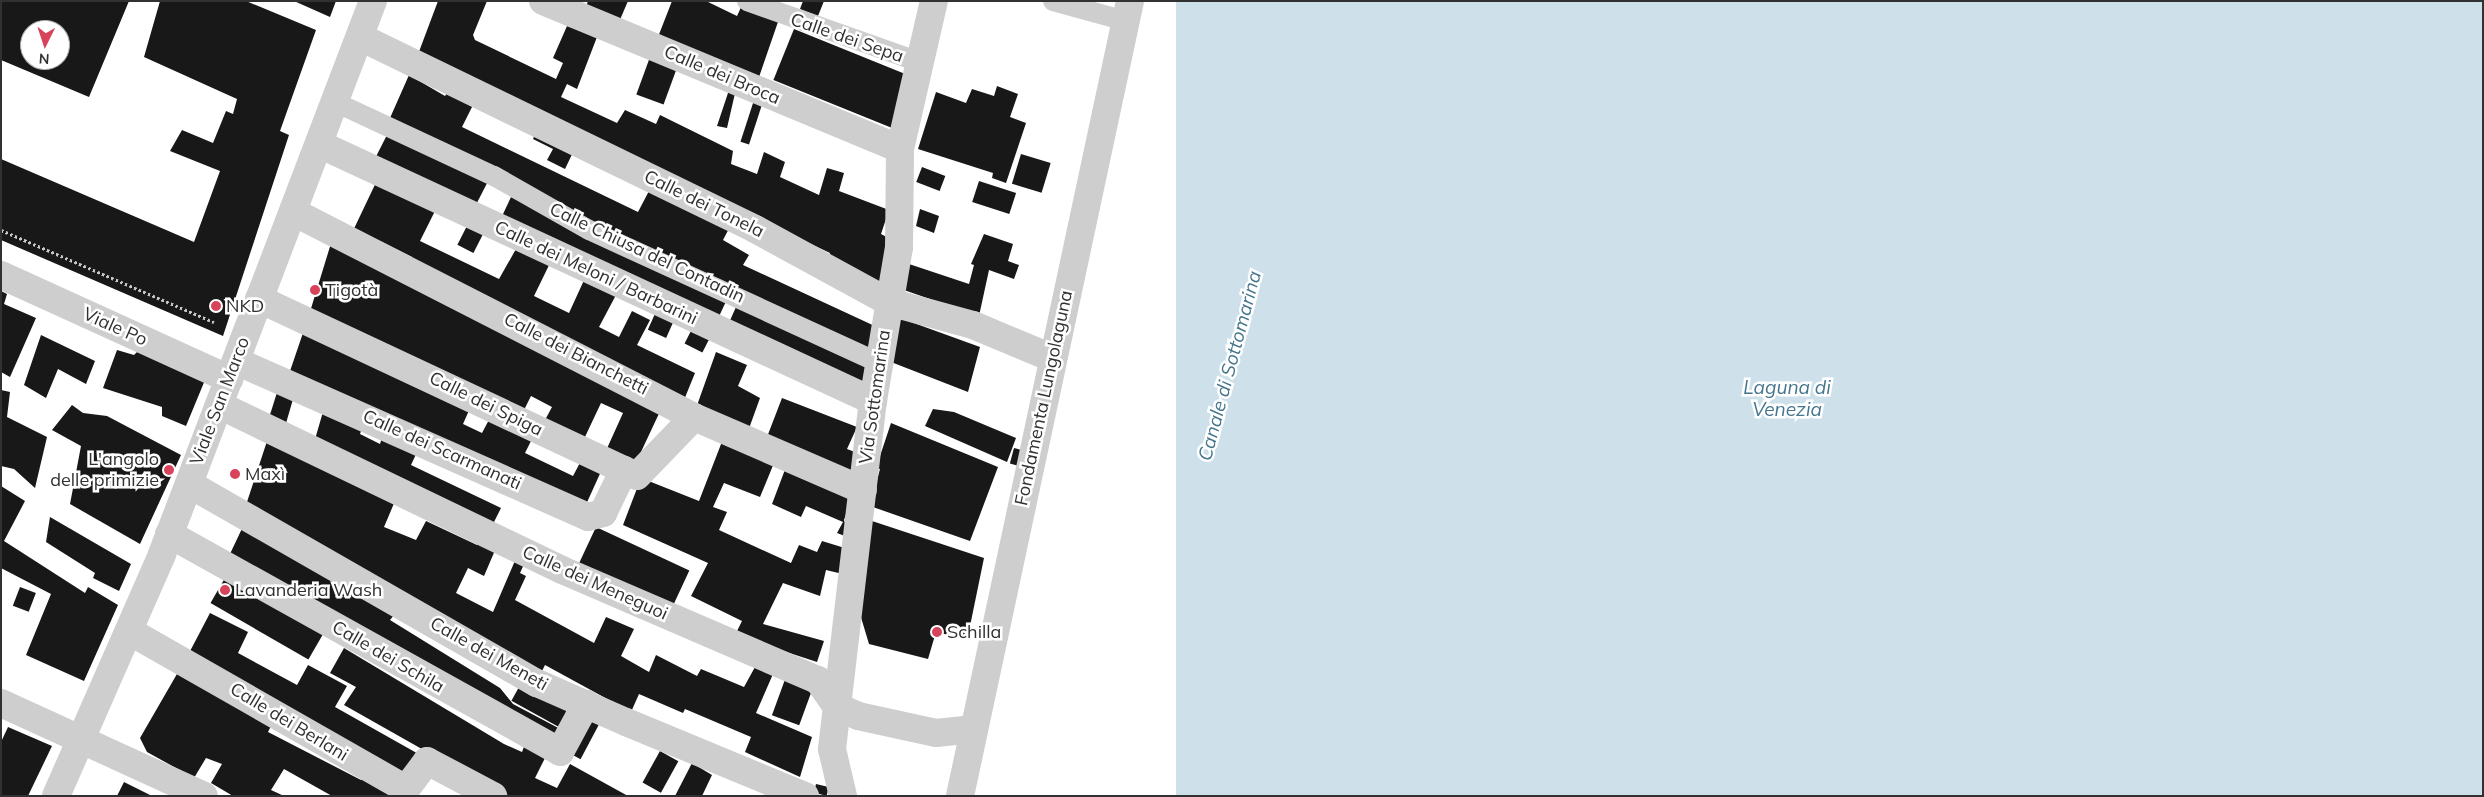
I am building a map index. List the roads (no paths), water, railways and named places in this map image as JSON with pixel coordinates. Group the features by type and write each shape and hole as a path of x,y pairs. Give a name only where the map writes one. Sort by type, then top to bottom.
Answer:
{"street":[{"name":"Viale San Marco","path":"56,796 84,738 189,484 373,1"},
{"name":"Calle dei Broca","path":"543,1 900,149"},
{"name":"Via Sottomarina","path":"843,796 832,749 836,706 873,401 899,248 900,149 934,1"},
{"name":"Fondamenta Lungolaguna","path":"960,796 1052,358 1128,11"},
{"name":"Calle dei Tonela","path":"360,37 756,229 889,302 973,326 1052,358"},
{"name":"Calle dei Meloni / Barbarini","path":"319,144 873,401"},
{"name":"Calle dei Bianchetti","path":"293,212 694,417 862,490"},
{"name":"Viale Po","path":"1,276 232,370"},
{"name":"Calle dei Spiga","path":"259,299 637,476 694,417"},
{"name":"Calle dei Scarmanati","path":"232,370 588,517 603,513 624,470"},
{"name":"Calle dei Meneguoi","path":"219,405 562,570 818,680 836,706"},
{"name":"Calle dei Meneti","path":"189,484 537,683 804,796"},
{"name":"Calle dei Schila","path":"169,534 560,752 586,704"},
{"name":"Calle dei Berlani","path":"129,632 406,789 427,761 493,796"},
{"path":"1,703 84,738 204,796"},
{"path":"836,706 858,716 936,733 974,729"}],"lane":[{"name":"Calle dei Sepa","path":"748,1 919,62"},
{"path":"1053,1 1128,11"},
{"name":"Calle Chiusa del Contadin","path":"335,102 494,176 589,230 879,363"}],"water":[{"name":"Laguna di Venezia","path":"1176,1 2483,1 2483,796 1176,796"}],"place":[{"name":"Tigotà","path":"315,290"},
{"name":"NKD","path":"216,306"},
{"name":"L'angolo delle primizie","path":"169,470"},
{"name":"Maxì","path":"235,474"},
{"name":"Lavanderia Wash","path":"225,590"},
{"name":"Schilla","path":"937,632"}],"water label":[{"name":"Canale di Sottomarina","path":"1230,366"}]}
